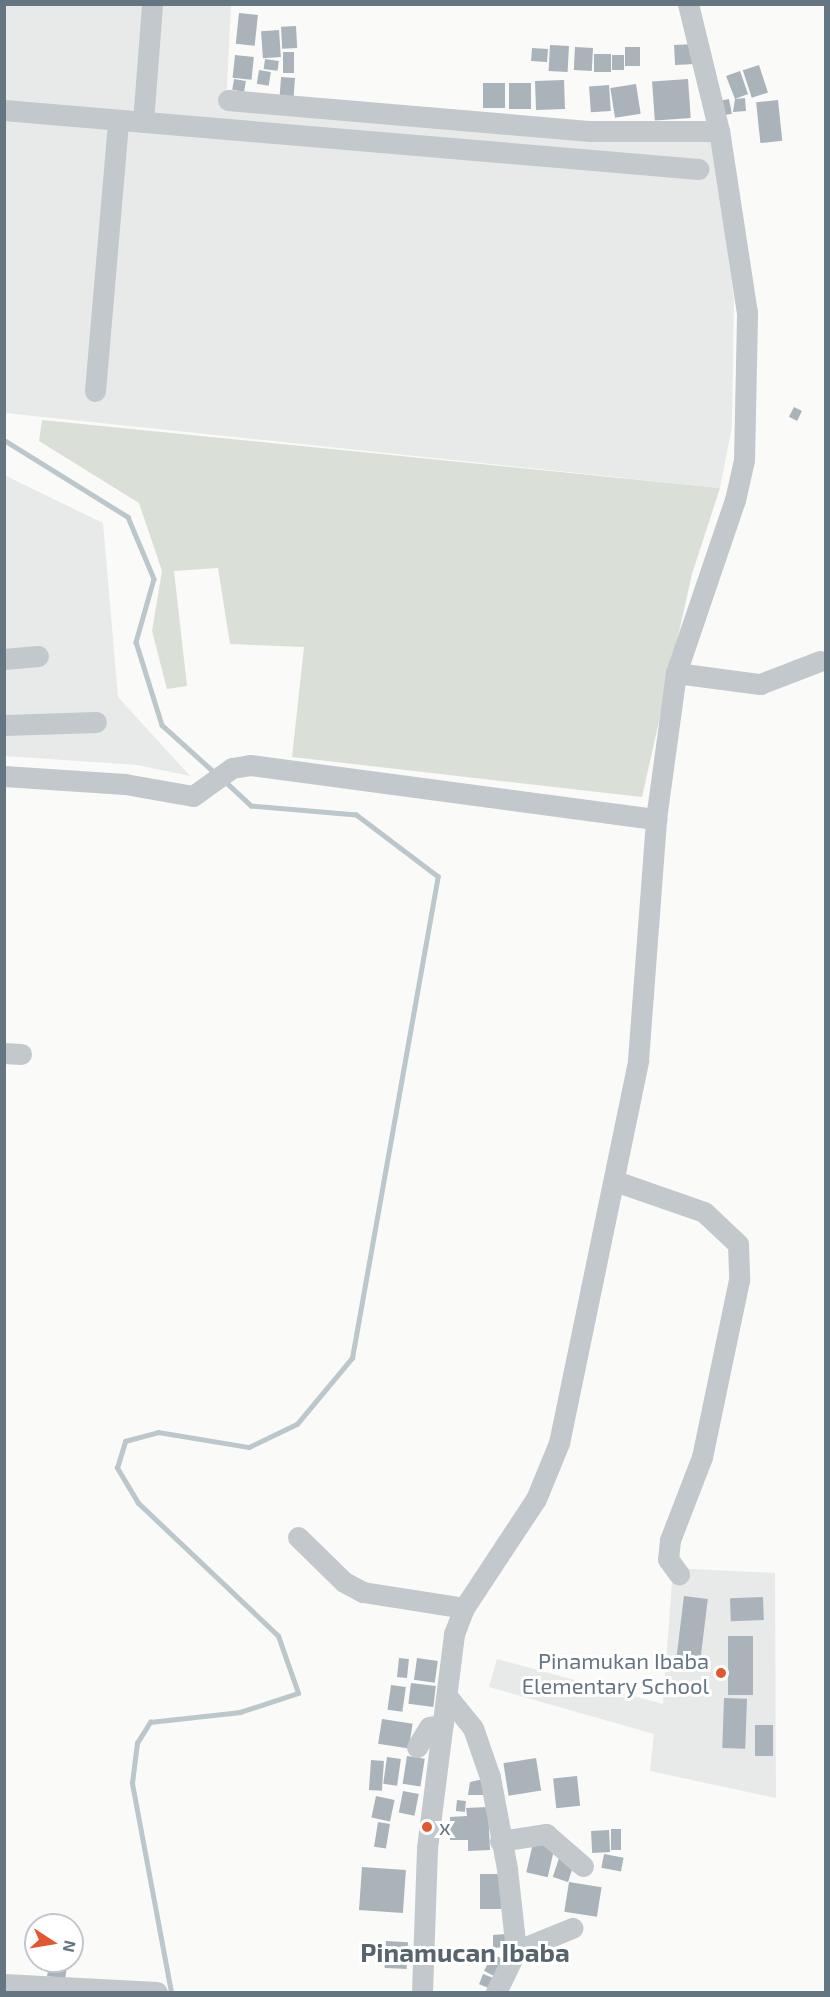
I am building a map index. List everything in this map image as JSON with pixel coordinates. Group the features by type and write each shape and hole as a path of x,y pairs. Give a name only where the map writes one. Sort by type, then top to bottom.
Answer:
{"street":[{"path":"143,122 152,4"},
{"path":"422,1992 428,1848 454,1634 464,1608 548,1475 615,1181 638,1060 656,819 676,673 735,500 749,410 747,313 719,131 688,4"},
{"path":"228,100 591,131 719,131"},
{"path":"4,110 699,169"},
{"path":"95,391 118,120"},
{"path":"4,659 38,656"},
{"path":"676,673 760,684 820,662"},
{"path":"4,725 96,722"},
{"path":"4,776 125,784 189,796 208,787 225,773 250,765 656,819"},
{"path":"615,1181 704,1212 738,1244 739,1280 702,1457 670,1540 668,1559 679,1574"},
{"path":"298,1537 344,1582 363,1592 464,1608"},
{"path":"447,1696 473,1728 490,1777 516,1951 496,1992"},
{"path":"417,1747 429,1727 443,1725"},
{"path":"500,1841 546,1834 583,1866"},
{"path":"516,1951 572,1928"},
{"path":"4,1984 157,1992"}],"shaded area":[{"path":"4,5 231,5 226,107 581,139 713,141 734,300 732,427 720,488 5,413"},
{"path":"42,420 720,488 692,574 642,797 292,757 304,647 230,644 218,568 174,571 187,686 167,689 152,631 162,571 139,503 39,441"},
{"path":"4,475 103,523 118,697 190,776 137,765 5,756"},
{"name":"Pinamukan Ibaba Elementary School","path":"673,1568 775,1573 776,1798 650,1771 654,1734 489,1687 497,1659 663,1704"}],"building":[{"path":"239,13 258,15 255,46 236,44"},
{"path":"296,26 297,48 282,49 281,27"},
{"path":"279,30 281,57 263,58 261,31"},
{"path":"695,44 696,64 675,65 674,45"},
{"path":"550,45 569,46 568,72 549,71"},
{"path":"575,47 593,48 592,71 574,70"},
{"path":"625,47 640,47 640,66 625,66"},
{"path":"532,48 548,49 547,62 531,61"},
{"path":"283,52 294,52 294,73 283,73"},
{"path":"594,54 611,54 611,72 594,72"},
{"path":"235,55 254,57 251,80 233,78"},
{"path":"612,55 624,55 624,70 612,70"},
{"path":"265,59 279,61 277,71 264,69"},
{"path":"759,65 768,93 752,98 743,70"},
{"path":"259,70 271,72 269,86 257,84"},
{"path":"740,71 748,94 735,99 726,76"},
{"path":"281,77 295,78 293,100 279,99"},
{"path":"234,79 246,81 244,92 232,90"},
{"path":"688,79 691,118 655,120 652,82"},
{"path":"564,80 565,109 536,110 535,81"},
{"path":"483,83 505,83 505,108 483,108"},
{"path":"509,83 531,83 531,109 509,109"},
{"path":"636,84 641,114 615,118 610,88"},
{"path":"609,85 611,111 591,112 589,86"},
{"path":"745,98 746,111 733,112 735,99"},
{"path":"729,99 732,114 723,115 720,101"},
{"path":"778,100 782,141 760,143 756,102"},
{"path":"794,407 802,411 797,421 789,417"},
{"path":"684,1596 708,1599 699,1668 675,1665"},
{"path":"763,1597 764,1620 731,1621 730,1598"},
{"path":"728,1636 753,1636 753,1695 728,1695"},
{"path":"399,1658 409,1659 407,1678 397,1677"},
{"path":"417,1658 438,1661 435,1683 414,1680"},
{"path":"411,1683 436,1686 433,1707 408,1704"},
{"path":"391,1685 406,1687 402,1712 388,1710"},
{"path":"724,1698 747,1699 745,1749 722,1748"},
{"path":"382,1719 413,1724 409,1749 378,1744"},
{"path":"755,1725 773,1725 773,1756 755,1756"},
{"path":"407,1756 425,1759 420,1786 403,1784"},
{"path":"387,1757 401,1759 397,1786 383,1784"},
{"path":"536,1758 541,1791 509,1796 503,1763"},
{"path":"371,1760 384,1761 382,1791 369,1790"},
{"path":"577,1776 580,1806 556,1808 553,1779"},
{"path":"484,1779 485,1795 468,1795 470,1782"},
{"path":"403,1791 419,1794 415,1816 399,1813"},
{"path":"376,1796 395,1800 390,1821 371,1818"},
{"path":"457,1800 466,1801 465,1812 456,1811"},
{"path":"488,1807 490,1850 468,1851 468,1840 450,1840 450,1817 467,1816 466,1808"},
{"path":"378,1822 390,1824 386,1849 374,1847"},
{"path":"611,1829 621,1829 621,1850 611,1850"},
{"path":"609,1830 610,1852 592,1853 591,1831"},
{"path":"533,1843 554,1848 548,1877 526,1872"},
{"path":"604,1854 624,1858 621,1872 601,1868"},
{"path":"559,1858 574,1863 568,1882 553,1877"},
{"path":"362,1867 406,1870 403,1913 359,1910"},
{"path":"480,1874 501,1874 501,1909 480,1909"},
{"path":"569,1882 602,1887 597,1917 564,1912"},
{"path":"506,1934 506,1947 493,1948 493,1935"},
{"path":"386,1941 408,1942 407,1969 385,1968"},
{"path":"493,1954 510,1963 501,1980 484,1971"},
{"path":"48,1973 66,1973 65,1979 47,1976"},
{"path":"483,1974 496,1979 492,1989 479,1984"}],"waterway":[{"path":"4,440 128,517 154,579 136,642 162,725 214,772"},
{"path":"171,1992 132,1783 137,1743 150,1722 240,1712 298,1693 278,1636 138,1503 117,1468 125,1441 158,1432 249,1447 297,1424 352,1358 438,877 356,815 251,806 225,782"}],"place":[{"name":"Pinamukan Ibaba Elementary School","path":"721,1673"},
{"name":"x","path":"427,1827"}],"district":[{"name":"Pinamucan Ibaba","path":"465,1952"}]}
